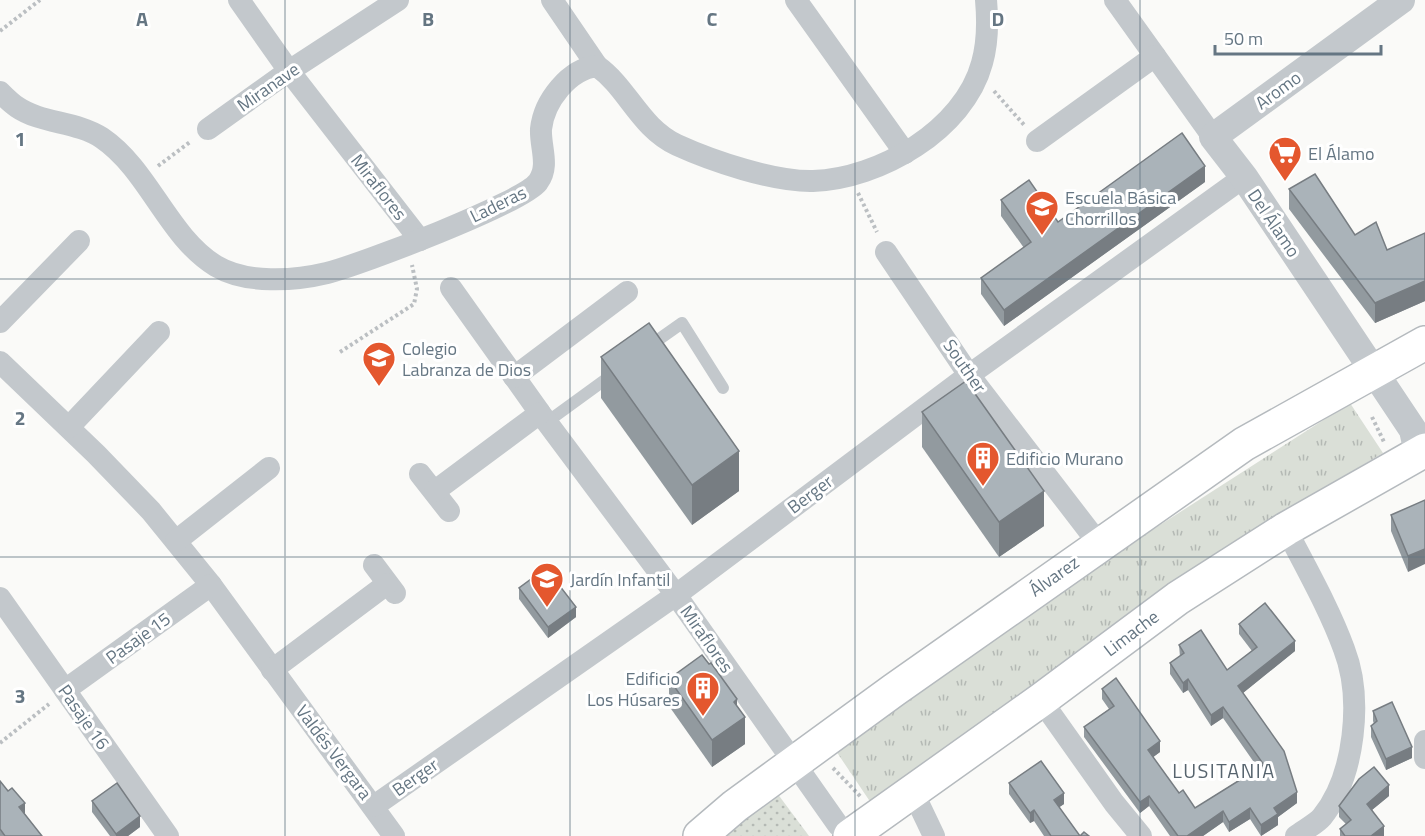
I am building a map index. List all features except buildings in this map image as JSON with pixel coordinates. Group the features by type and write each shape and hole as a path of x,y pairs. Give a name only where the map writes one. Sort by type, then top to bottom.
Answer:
{"main road":[{"name":"Álvarez","path":"700,836 804,755 1099,544 1244,444 1425,343"},
{"name":"Limache","path":"860,829 1041,700 1178,598 1286,529 1422,452"}],"street":[{"name":"Miraflores","path":"239,0 289,71 425,248"},
{"name":"Miranave","path":"208,129 289,71 398,0"},
{"path":"552,0 597,66 610,75 633,108 651,127 674,144 719,162 768,175 811,181 850,177 876,169 905,153 951,117 970,90 978,72 988,29 986,0"},
{"path":"796,0 905,153"},
{"name":"Del Álamo","path":"1115,0 1244,177 1413,430 1422,452"},
{"name":"Aromo","path":"1213,137 1401,0"},
{"path":"1037,141 1155,56"},
{"name":"Laderas","path":"0,92 18,108 84,128 114,147 141,178 196,251 216,266 237,275 275,278 326,273 425,248 529,192 543,174 543,119 550,104 574,74 584,67 597,66"},
{"name":"Berger","path":"374,806 676,595 969,375 1244,177"},
{"path":"0,322 79,241"},
{"name":"Souther","path":"886,252 969,375 1099,544"},
{"name":"Miraflores","path":"451,288 543,417 676,595 804,755 838,825 860,829"},
{"path":"514,377 627,292"},
{"path":"69,427 159,333"},
{"name":"Valdés Vergara","path":"0,362 69,427 151,511 211,585 394,836"},
{"path":"435,491 543,417"},
{"path":"176,542 269,468"},
{"path":"420,474 448,511"},
{"path":"1286,529 1345,651 1354,704 1353,733 1342,785 1321,818 1296,836"},
{"path":"272,670 391,589 374,565"},
{"name":"Pasaje 15","path":"65,690 211,585"},
{"name":"Pasaje 16","path":"0,598 168,836"},
{"path":"1041,700 1114,803 1141,836"},
{"path":"1425,741 1425,758"},
{"path":"912,792 934,836"},
{"path":"682,836 743,801"}],"lane":[{"path":"543,417 629,362 682,323 723,388"}],"path":[{"path":"0,31 40,0"},
{"path":"978,72 1037,141"},
{"path":"141,178 208,129"},
{"path":"850,177 886,252"},
{"path":"340,352 414,304 417,289 411,259 425,248"},
{"path":"0,743 65,690"},
{"path":"804,755 868,805 860,829"}],"green space":[{"path":"1350,403 1383,453 1273,518 871,803 836,751 1149,532"},
{"path":"777,793 809,836 726,836"}],"place":[{"name":"El Álamo","path":"1285,182"},
{"name":"Escuela Básica Chorrillos","path":"1042,236"},
{"name":"Colegio Labranza de Dios","path":"379,387"},
{"name":"Edificio Murano","path":"983,487"},
{"name":"Jardín Infantil","path":"547,608"},
{"name":"Edificio Los Húsares","path":"703,717"}],"district":[{"name":"LUSITANIA","path":"1224,770"}]}
